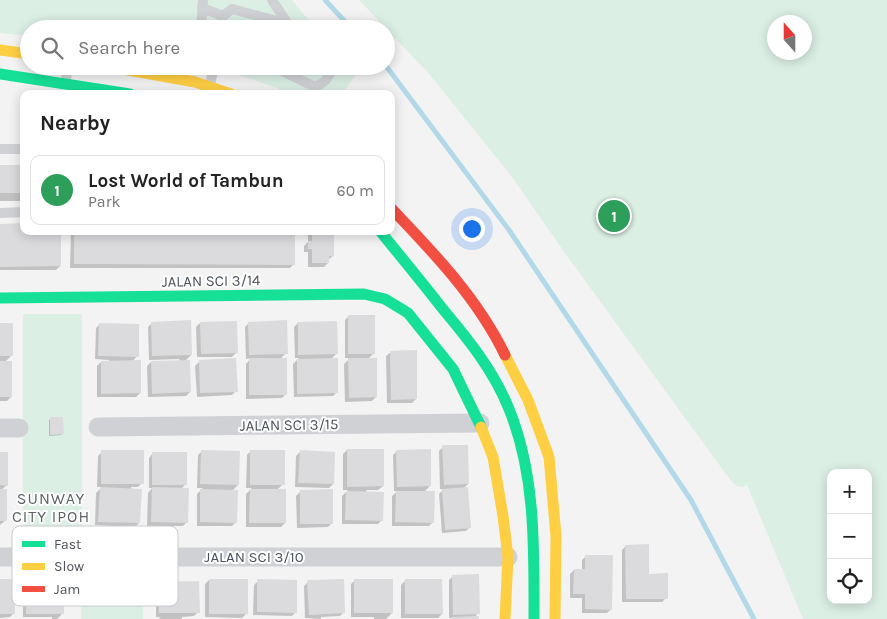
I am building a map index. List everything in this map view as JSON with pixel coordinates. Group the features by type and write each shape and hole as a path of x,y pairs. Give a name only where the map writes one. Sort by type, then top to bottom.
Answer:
{"main road":[{"path":"0,50 20,53"},
{"path":"0,74 66,89 79,90"},
{"path":"153,75 195,83 210,90"},
{"path":"395,212 436,255 492,330 528,400 548,457 556,536 555,619"},
{"path":"383,235 488,368 509,408 523,452 530,501 534,571 534,619"},
{"name":"JALAN SCI 3/14","path":"0,298 364,294 385,299 408,313 454,369 480,422 493,457 508,557 505,619"}],"street":[{"name":"JALAN SCI 3/15","path":"98,427 480,422"},
{"path":"0,428 20,428"},
{"name":"JALAN SCI 3/10","path":"178,556 508,557"}],"lane":[{"path":"272,0 287,20"},
{"path":"201,20 202,4 223,16"},
{"path":"222,20 232,4 275,20"},
{"path":"66,89 67,75"},
{"path":"210,90 212,75"},
{"path":"290,75 312,86 317,86 324,82 329,75"},
{"path":"0,149 20,149"},
{"path":"0,213 20,212"}],"green space":[{"path":"0,0 292,0 309,20 20,20 20,35 0,33"},
{"path":"359,0 887,0 887,619 803,619 747,485 743,487 737,486 731,481 567,256 512,177 430,75 395,38 395,20 378,20"},
{"path":"239,75 356,75 345,90 280,90"},
{"path":"23,314 82,314 82,526 23,526"},
{"path":"81,606 143,606 143,619 81,619"}],"building":[{"path":"0,165 20,165 20,193 0,193"},
{"path":"20,223 20,235 61,235 61,266 0,267 0,224"},
{"path":"74,235 295,235 295,265 74,264"},
{"path":"312,235 334,235 334,256 329,256 329,263 312,263 312,249 308,249 308,241 312,241"},
{"path":"348,315 375,315 375,354 348,354"},
{"path":"191,320 192,355 152,356 151,322"},
{"path":"287,320 288,354 249,355 248,322"},
{"path":"237,321 238,353 201,354 200,322"},
{"path":"337,321 338,354 298,355 298,322"},
{"path":"0,323 13,323 13,356 0,356"},
{"path":"99,323 139,324 139,357 98,356"},
{"path":"417,350 417,399 391,400 390,351"},
{"path":"236,358 238,392 200,393 199,360"},
{"path":"249,358 287,358 287,395 249,395"},
{"path":"338,358 338,393 297,394 297,359"},
{"path":"348,358 377,358 377,397 349,398"},
{"path":"141,360 141,393 101,394 101,361"},
{"path":"190,360 191,392 152,394 151,361"},
{"path":"0,361 12,361 12,397 0,397"},
{"path":"50,417 63,417 64,434 50,435"},
{"path":"442,445 468,445 469,484 444,485"},
{"path":"347,449 384,449 384,486 347,487"},
{"path":"431,449 431,486 397,487 396,450"},
{"path":"101,450 144,450 144,484 101,484"},
{"path":"201,450 240,451 239,485 200,484"},
{"path":"250,450 285,450 285,485 250,485"},
{"path":"300,450 335,452 334,484 298,483"},
{"path":"0,452 8,452 8,486 0,485"},
{"path":"152,452 187,452 187,485 152,485"},
{"path":"100,487 142,489 140,523 98,522"},
{"path":"152,487 189,488 188,523 151,522"},
{"path":"468,487 471,528 445,530 442,489"},
{"path":"0,489 7,489 7,521 0,521"},
{"path":"200,489 238,490 237,523 200,522"},
{"path":"250,489 286,489 286,523 249,523"},
{"path":"333,489 333,524 300,524 300,490"},
{"path":"346,491 384,492 383,521 345,520"},
{"path":"396,491 435,491 434,523 395,522"},
{"path":"649,544 649,574 668,573 668,599 626,599 625,545"},
{"path":"585,555 613,555 612,610 585,609 585,594 573,594 574,569 585,569"},
{"path":"479,574 480,614 453,615 452,575"},
{"path":"0,579 12,579 12,606 15,606 15,614 0,614"},
{"path":"209,579 248,579 248,614 209,614"},
{"path":"257,579 297,580 297,613 257,612"},
{"path":"344,579 345,613 309,615 307,580"},
{"path":"354,579 393,579 393,613 354,613"},
{"path":"405,579 442,579 443,614 405,614"},
{"path":"199,581 200,613 159,613 159,606 178,606 178,582"},
{"path":"26,606 64,606 64,614 26,614"},
{"path":"479,616 479,619 452,619 452,617"}],"waterway":[{"path":"325,0 344,20"},
{"path":"393,75 509,230 691,500 754,619"}],"traffic: fast":[{"path":"0,74 104,90"},
{"path":"383,235 480,356 496,382 509,409 518,434 529,486 532,512 534,619"},
{"path":"0,298 364,294 385,299 408,313 453,369 481,427"}],"traffic: slow":[{"path":"0,50 20,53"},
{"path":"156,75 195,82 219,90"},
{"path":"505,355 528,400 549,457 556,536 555,619"},
{"path":"481,427 493,457 503,516 508,557 505,619"}],"traffic: jam":[{"path":"395,212 454,277 482,315 505,355"}],"place":[{"name":"Lost World of Tambun","path":"614,216"}],"district":[{"name":"SUNWAY CITY IPOH","path":"51,507"}]}
